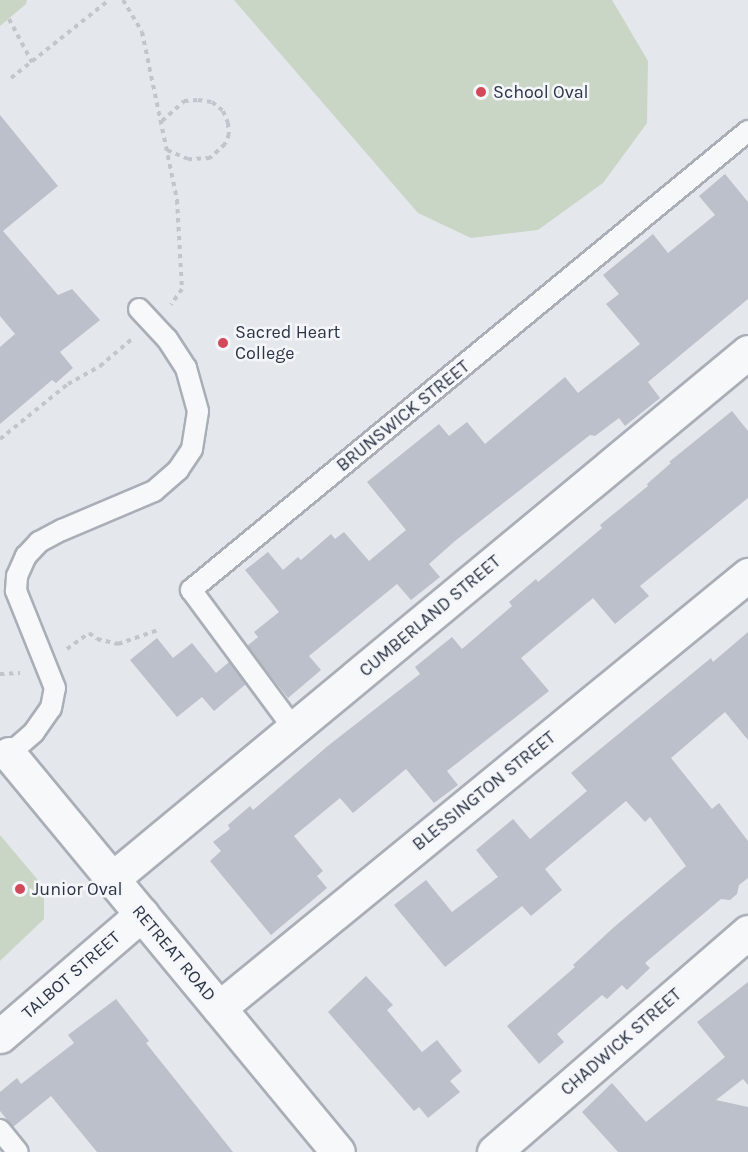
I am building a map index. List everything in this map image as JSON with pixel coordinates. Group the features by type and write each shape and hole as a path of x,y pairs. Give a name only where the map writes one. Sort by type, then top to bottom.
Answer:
{"street":[{"name":"CUMBERLAND STREET","path":"112,879 748,352"},
{"name":"BLESSINGTON STREET","path":"219,1008 748,574"},
{"name":"RETREAT ROAD","path":"9,754 338,1152"},
{"name":"TALBOT STREET","path":"0,1036 142,915"},
{"name":"CHADWICK STREET","path":"494,1152 748,932"}],"lane":[{"name":"BRUNSWICK STREET","path":"294,729 191,590 748,131"},
{"path":"9,754 34,732 51,708 55,688 16,591 17,576 26,556 39,542 62,530 125,506 154,491 178,470 192,449 198,411 186,368 166,339 140,309"},
{"path":"0,1131 18,1152"}],"path":[{"path":"11,78 109,0"},
{"path":"123,0 142,32 177,200 182,289 168,308"},
{"path":"9,19 32,62"},
{"path":"162,122 184,101 198,100 212,102 222,111 228,123 229,134 225,144 210,158 188,159 167,150"},
{"path":"0,439 68,384 99,366 140,333"},
{"path":"62,652 89,633 97,639 118,644 158,630"},
{"path":"0,674 27,672"}],"green space":[{"path":"0,0 27,0 26,4 0,26"},
{"name":"School Oval","path":"234,0 612,0 648,61 647,123 603,183 538,230 471,238 418,213"},
{"name":"Junior Oval","path":"0,835 37,879 44,899 44,919 0,961"}],"building":[{"path":"0,115 58,186 3,231 58,295 72,289 100,320 60,352 73,368 56,383 52,380 0,424 0,347 15,334 0,316"},
{"path":"725,174 748,202 748,299 648,382 660,398 625,426 619,418 595,436 590,435 429,564 440,577 411,600 397,584 309,656 321,670 288,698 247,646 258,637 254,632 279,612 245,570 268,552 283,570 298,557 301,560 331,534 335,539 344,532 369,561 406,530 367,482 439,424 449,436 467,422 485,444 565,377 578,393 640,344 606,304 619,294 603,275 653,234 668,253 715,215 699,196"},
{"path":"732,411 748,431 748,498 640,586 649,596 615,624 593,598 521,658 549,691 447,771 458,785 434,803 406,769 353,813 340,798 294,836 323,871 317,876 327,888 271,935 210,861 221,851 213,842 230,829 228,825 250,806 253,810 329,745 420,674 415,667 452,637 462,649 512,606 509,602 536,579 538,582 602,528 600,525 648,486 647,484 671,463 669,462"},
{"path":"748,632 748,740 725,712 671,758 712,809 719,803 748,841 748,878 739,885 737,894 730,900 721,899 645,963 650,968 627,990 622,985 607,999 602,995 557,1034 564,1042 539,1064 507,1026 575,967 573,965 613,928 686,866 650,817 645,822 626,801 545,869 562,890 531,916 522,906 445,967 394,905 426,880 452,912 498,877 476,850 513,819 530,839 587,791 571,773 711,658 713,662"},
{"path":"157,638 173,658 192,643 216,673 229,662 246,684 214,711 202,697 177,717 130,660"},
{"path":"366,976 393,1005 387,1010 422,1052 437,1040 462,1071 450,1081 460,1092 428,1118 419,1107 414,1111 328,1012"},
{"path":"748,982 748,1085 743,1079 716,1100 748,1107 748,1152 618,1152 582,1112 612,1083 646,1122 725,1057 697,1022"},
{"path":"116,999 149,1041 146,1043 233,1152 97,1152 51,1096 13,1127 0,1111 0,1092 17,1078 21,1084 74,1043 68,1035"}],"place":[{"name":"School Oval","path":"481,92"},
{"name":"Sacred Heart College","path":"223,343"},
{"name":"Junior Oval","path":"20,889"}]}
